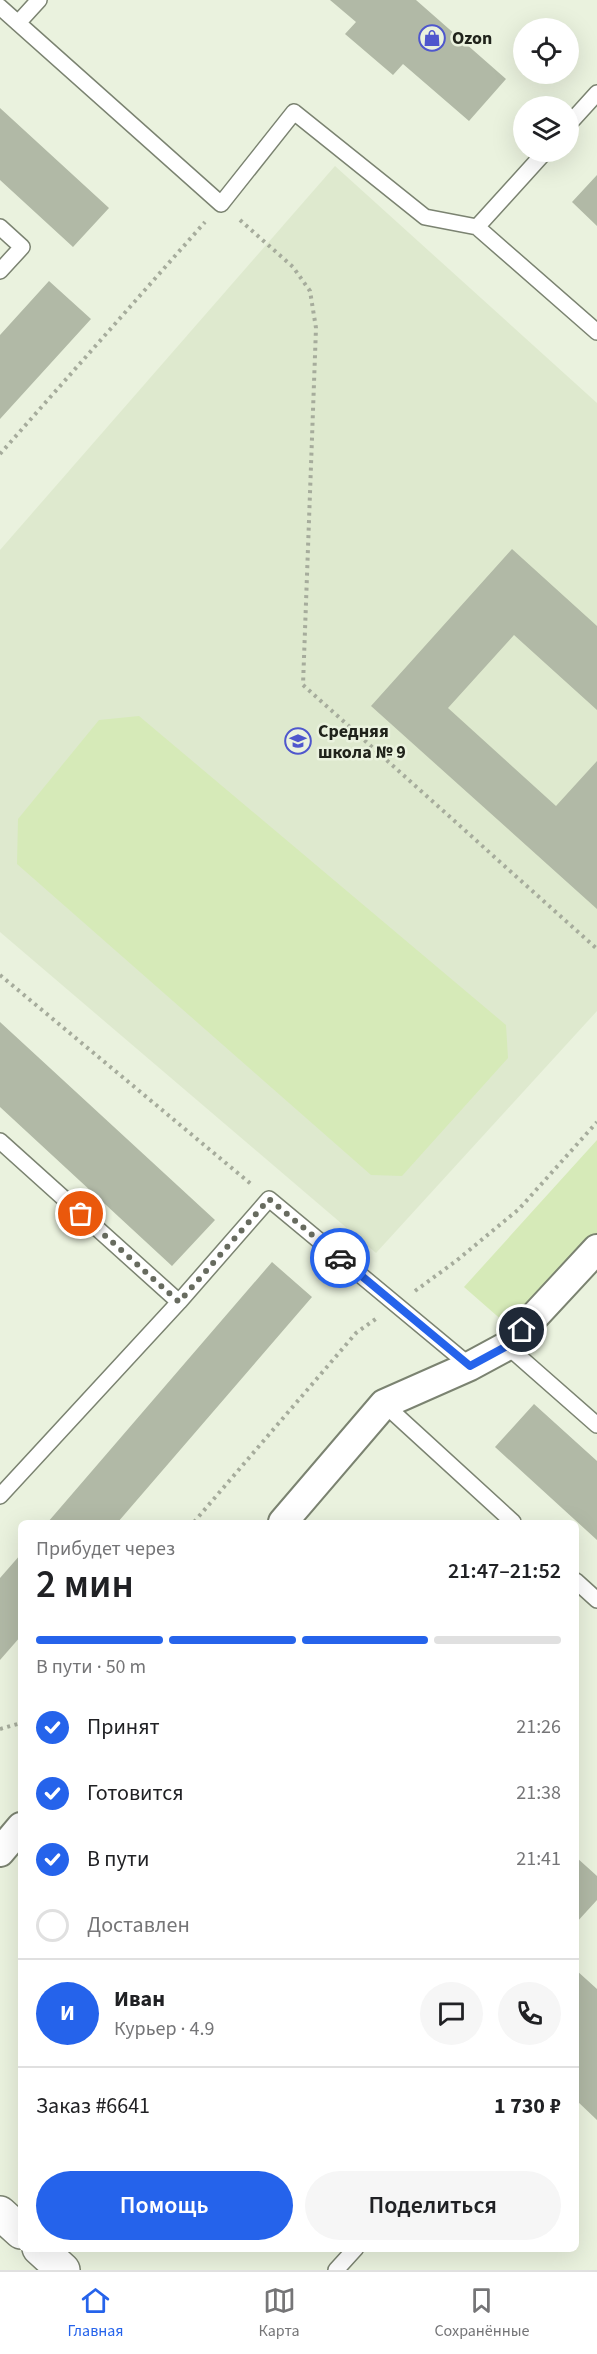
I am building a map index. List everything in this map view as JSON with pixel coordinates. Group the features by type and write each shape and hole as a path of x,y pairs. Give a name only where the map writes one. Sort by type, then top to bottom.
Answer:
{"street":[{"path":"285,1520 384,1404 470,1366 507,1346 597,1250"},
{"path":"0,1852 18,1831"},
{"path":"0,2213 18,2229"},
{"path":"43,2252 63,2270"}],"lane":[{"path":"18,23 39,0"},
{"path":"0,7 221,204 294,112 425,217 477,227 597,332"},
{"path":"579,113 597,93"},
{"path":"477,227 536,162"},
{"path":"0,227 22,247 0,271"},
{"path":"0,1141 179,1302"},
{"path":"0,1496 179,1302 269,1199 470,1366"},
{"path":"507,1346 597,1425"},
{"path":"384,1404 511,1520"},
{"path":"579,1584 597,1600"},
{"path":"336,2270 352,2252"}],"path":[{"path":"0,453 221,204 293,267 309,291 316,328 303,685 597,949"},
{"path":"1,977 269,1199"},
{"path":"0,1729 18,1724"}],"shaded area":[{"name":"Средняя школа № 9","path":"335,166 597,403 597,1011 376,1253 0,932 0,550"}],"green space":[{"path":"139,716 506,1025 508,1058 402,1176 371,1175 17,864 18,819 99,720"},
{"path":"597,1140 597,1233 512,1329 464,1287"}],"building":[{"path":"330,0 416,0 506,79 469,121 403,64 393,75 345,34 356,22"},
{"path":"0,108 109,208 73,247 0,180"},
{"path":"597,175 597,226 572,202"},
{"path":"49,281 91,319 0,419 0,335"},
{"path":"512,549 597,626 597,710 514,635 448,708 556,806 597,761 597,909 371,706"},
{"path":"0,1022 215,1220 172,1266 0,1107"},
{"path":"272,1262 312,1297 120,1520 50,1520"},
{"path":"534,1404 597,1461 597,1540 579,1524 579,1520 575,1520 495,1447"},
{"path":"18,1557 18,1639 0,1660 0,1578"},
{"path":"579,1860 597,1876 597,1900 579,1920"},
{"path":"579,1973 597,1989 597,2120 579,2103"}],"way so far":[{"path":"81,1214 179,1302 269,1199 340,1258"}],"place":[{"name":"Ozon","path":"432,38"},
{"name":"Средняя школа № 9","path":"298,741"}],"route":[{"path":"340,1258 470,1366 507,1346 522,1330"}]}
